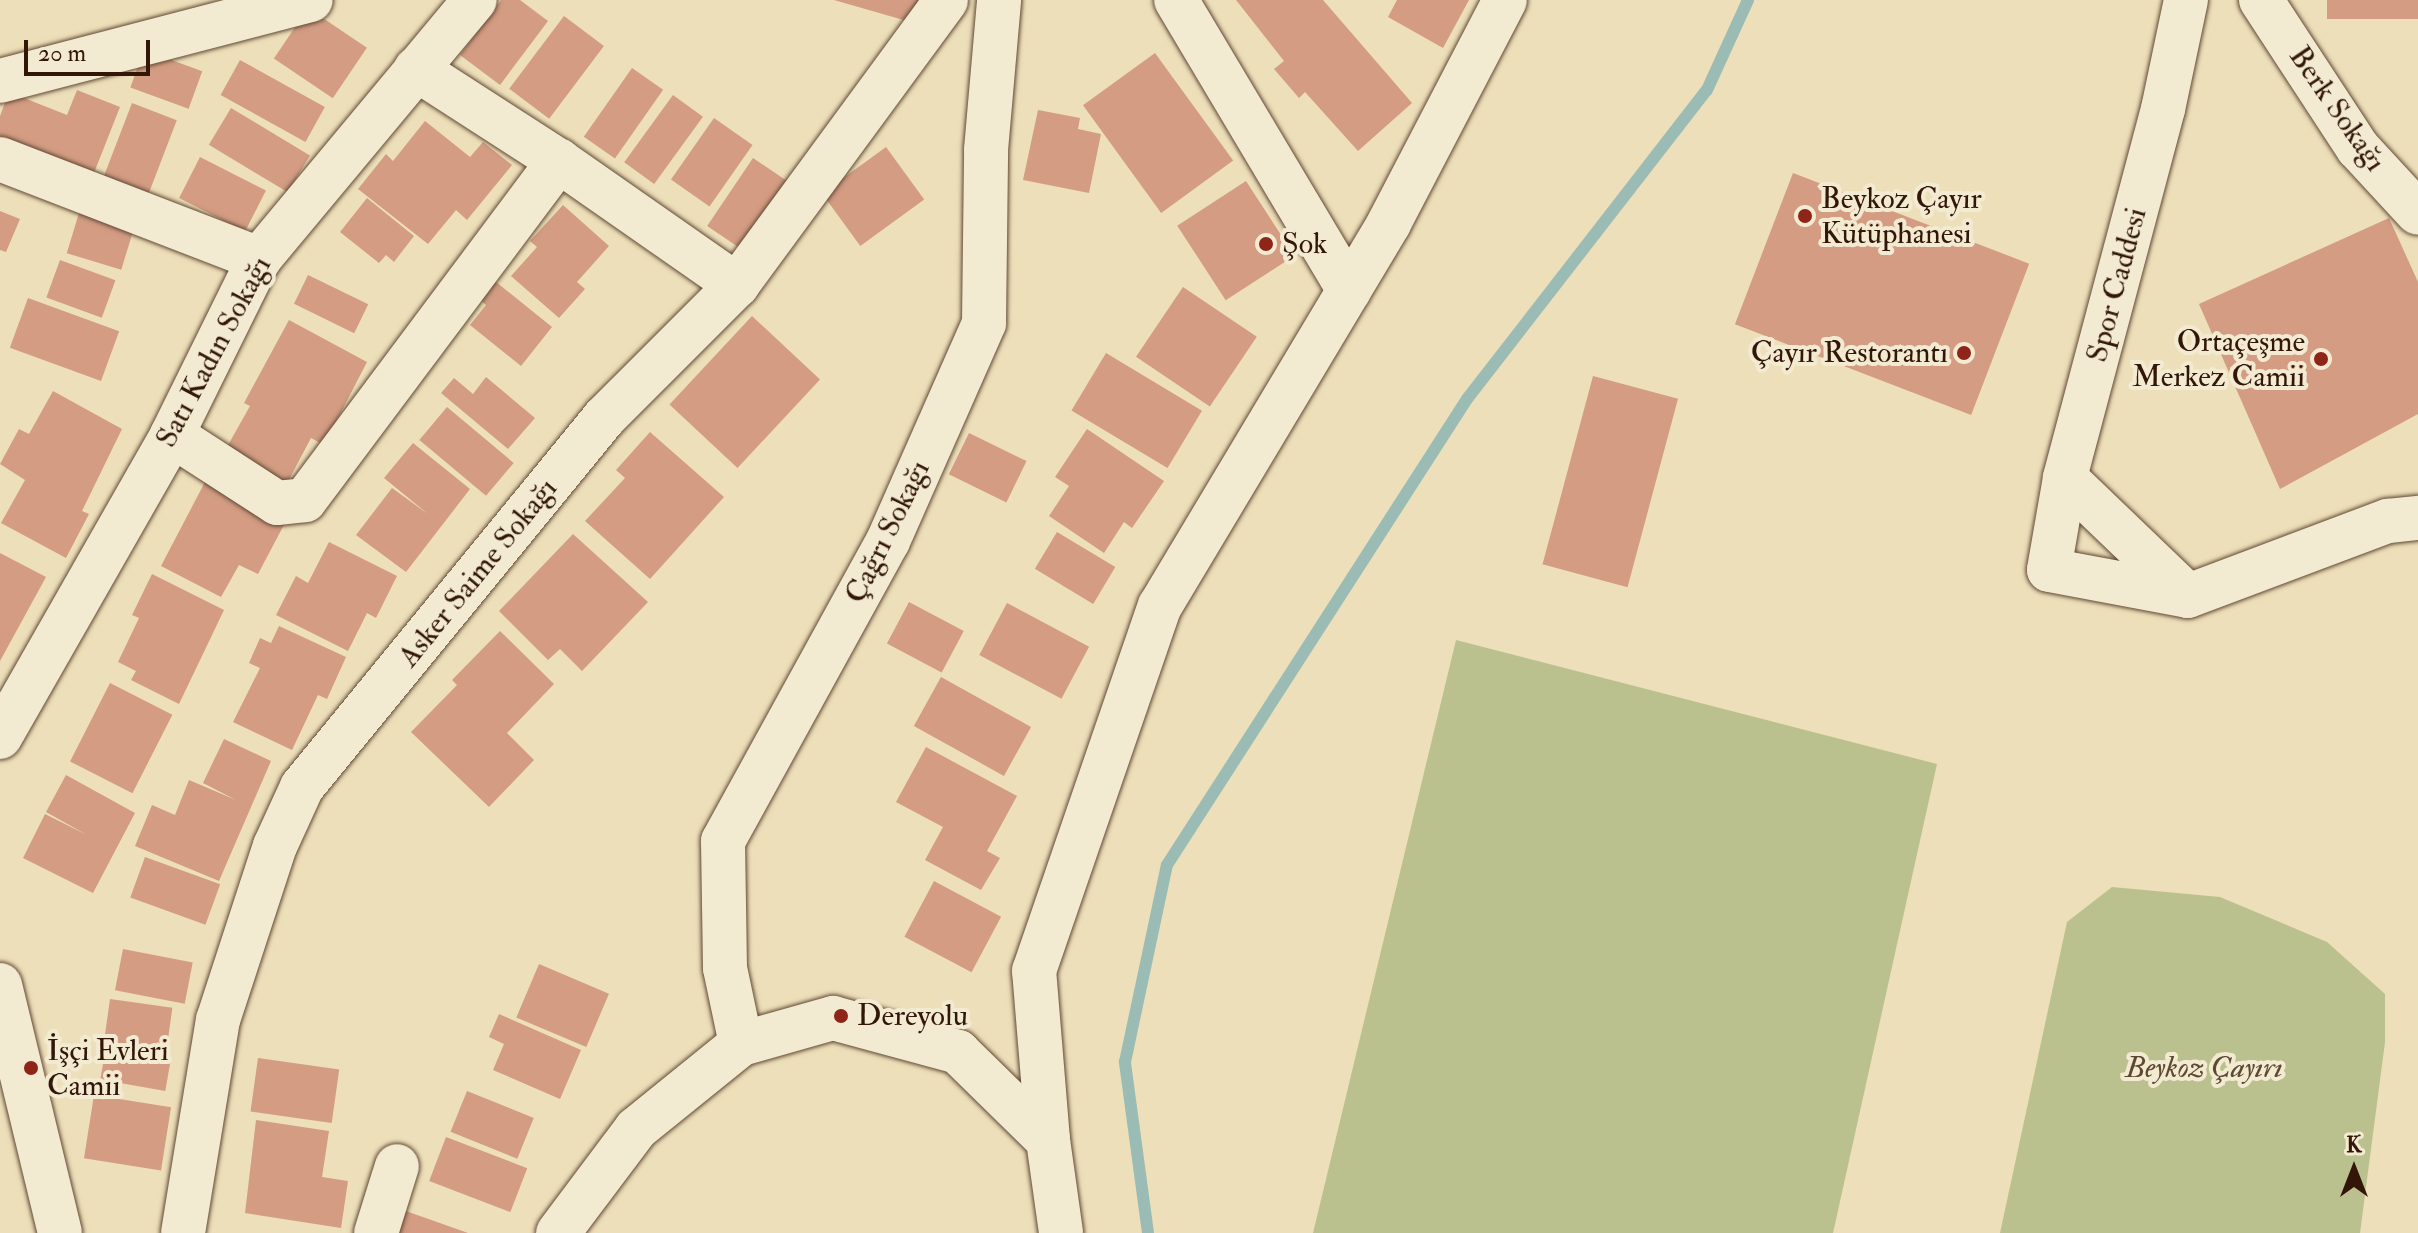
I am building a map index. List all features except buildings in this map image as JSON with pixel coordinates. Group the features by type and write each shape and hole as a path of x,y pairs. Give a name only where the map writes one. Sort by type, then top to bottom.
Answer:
{"street":[{"path":"0,81 311,0"},
{"name":"Satı Kadın Sokağı","path":"0,737 172,435 259,259 475,0"},
{"name":"Asker Saime Sokağı","path":"183,1233 218,1020 275,846 302,787 605,417 737,285 946,0"},
{"name":"Çağrı Sokağı","path":"741,1044 725,968 723,841 888,541 984,323 986,150 999,0"},
{"path":"1176,0 1349,290"},
{"path":"1061,1233 1048,1140 1034,971 1160,606 1389,223 1505,0"},
{"name":"Spor Caddesi","path":"2186,0 2163,109 2065,478 2049,570 2188,596"},
{"name":"Berk Sokağı","path":"2261,0 2358,148 2418,213"},
{"path":"416,69 559,161 737,285"},
{"path":"0,159 259,259"},
{"path":"172,435 277,503 305,500 559,161"},
{"path":"2065,478 2188,596 2388,521 2418,518"},
{"path":"0,985 60,1233"},
{"path":"558,1233 636,1129 741,1044 833,1018 958,1052 1048,1140"},
{"path":"376,1233 397,1166"}],"green space":[{"path":"1456,640 1937,764 1833,1233 1313,1233"},
{"name":"Beykoz Çayırı","path":"2112,887 2220,897 2327,942 2385,994 2385,1042 2360,1233 2000,1233 2067,922"}],"waterway":[{"path":"1148,1233 1125,1062 1167,865 1467,399 1707,90 1748,0"}],"place":[{"name":"Beykoz Çayır Kütüphanesi","path":"1805,216"},
{"name":"Şok","path":"1266,244"},
{"name":"Çayır Restorantı","path":"1964,353"},
{"name":"Ortaçeşme Merkez Camii","path":"2321,359"},
{"name":"Dereyolu","path":"841,1016"},
{"name":"İşçi Evleri Camii","path":"31,1068"}]}
